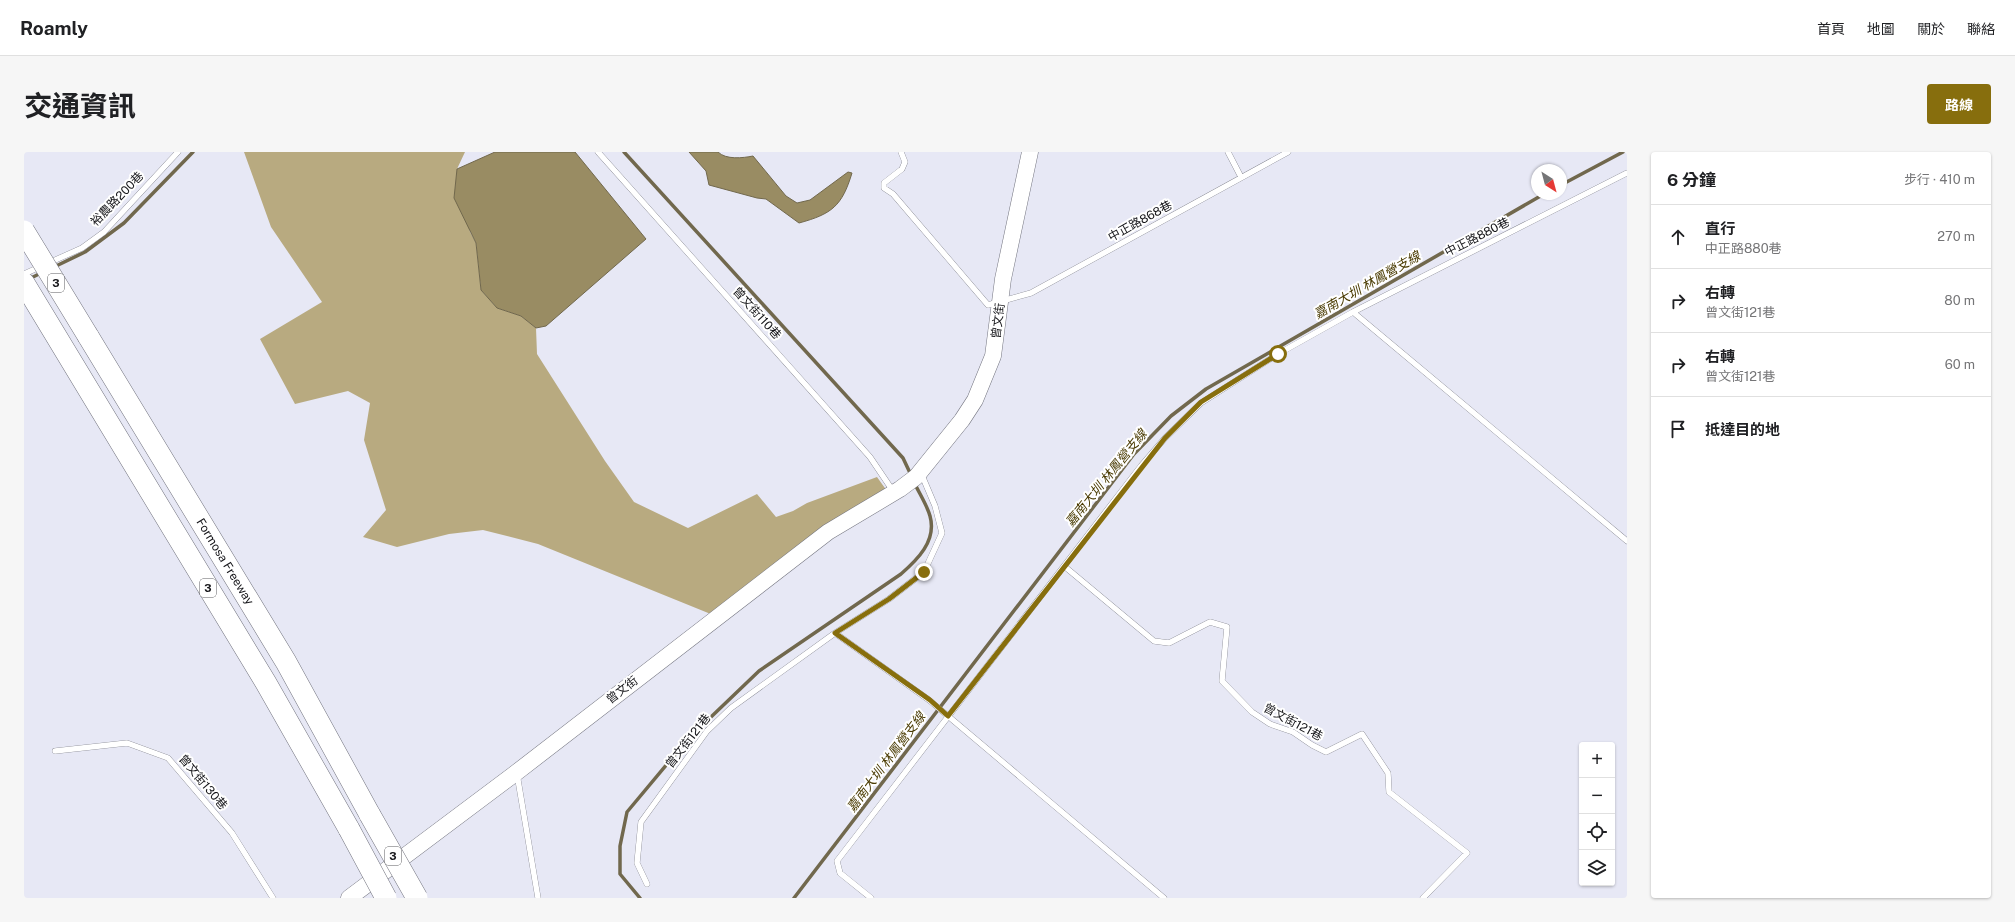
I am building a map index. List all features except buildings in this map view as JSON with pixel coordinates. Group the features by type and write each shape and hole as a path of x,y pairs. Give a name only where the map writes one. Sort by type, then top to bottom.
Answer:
{"highway":[{"name":"Formosa Freeway","path":"24,231 286,662 416,898"},
{"name":"3","path":"24,283 266,683 349,829 386,898"}],"main road":[{"name":"曾文街","path":"349,898 517,772 828,532 897,491 916,477 948,440 975,400 994,356 999,303 1030,152"}],"lane":[{"name":"裕農路200巷","path":"24,274 82,248 104,232 178,152"},
{"name":"曾文街110巷","path":"598,152 870,457 897,491"},
{"path":"901,152 905,162 902,169 884,183 884,188 893,194 988,305 999,303"},
{"path":"1228,152 1241,177"},
{"name":"中正路868巷","path":"999,303 1031,293 1288,152"},
{"name":"中正路880巷","path":"871,898 840,873 837,861 1141,466 1165,438 1201,402 1278,354 1353,312 1627,173"},
{"path":"1353,312 1627,541"},
{"name":"曾文街121巷","path":"647,884 637,863 641,822 707,731 731,708 835,633 889,599 924,572 942,532 936,506 920,471"},
{"name":"曾文街121巷","path":"1064,566 1154,641 1169,643 1210,622 1227,627 1222,681 1252,712 1270,724 1293,732 1312,746 1326,752 1362,734 1388,773 1389,792 1467,853 1424,898"},
{"path":"835,633 930,700 1164,898"},
{"name":"曾文街130巷","path":"55,751 127,743 168,758 232,833 273,898"},
{"path":"517,772 538,898"}],"shaded area":[{"path":"244,152 465,152 457,169 470,232 476,243 481,290 497,308 521,316 536,328 537,354 605,461 634,502 688,528 757,494 776,517 793,511 807,503 877,477 892,498 830,539 723,619 538,544 483,530 449,534 397,547 363,537 386,510 364,440 370,403 348,391 295,404 260,339 322,302 271,227"},
{"path":"495,152 575,152 646,239 546,326 536,328 521,316 497,308 481,290 476,243 454,198 457,169"},
{"path":"689,152 718,152 721,155 735,158 753,156 786,196 797,203 810,200 848,172 852,173 840,201 834,207 820,216 799,223 766,199 709,185 706,171"}],"waterway":[{"path":"54,267 85,252 124,223 193,152"},
{"path":"624,152 903,458 911,475"},
{"name":"嘉南大圳 林鳳營支線","path":"1567,182 1623,152"},
{"name":"嘉南大圳 林鳳營支線","path":"794,898 1134,454 1171,416 1206,389 1534,200"},
{"path":"29,279 41,273"},
{"path":"640,898 620,874 620,846 627,812 688,739 759,671 901,574 913,563 924,549 931,534 929,512 914,482"}],"route":[{"path":"924,572 889,599 835,633 930,700 948,716 1141,466 1165,438 1201,402 1278,354"}]}
